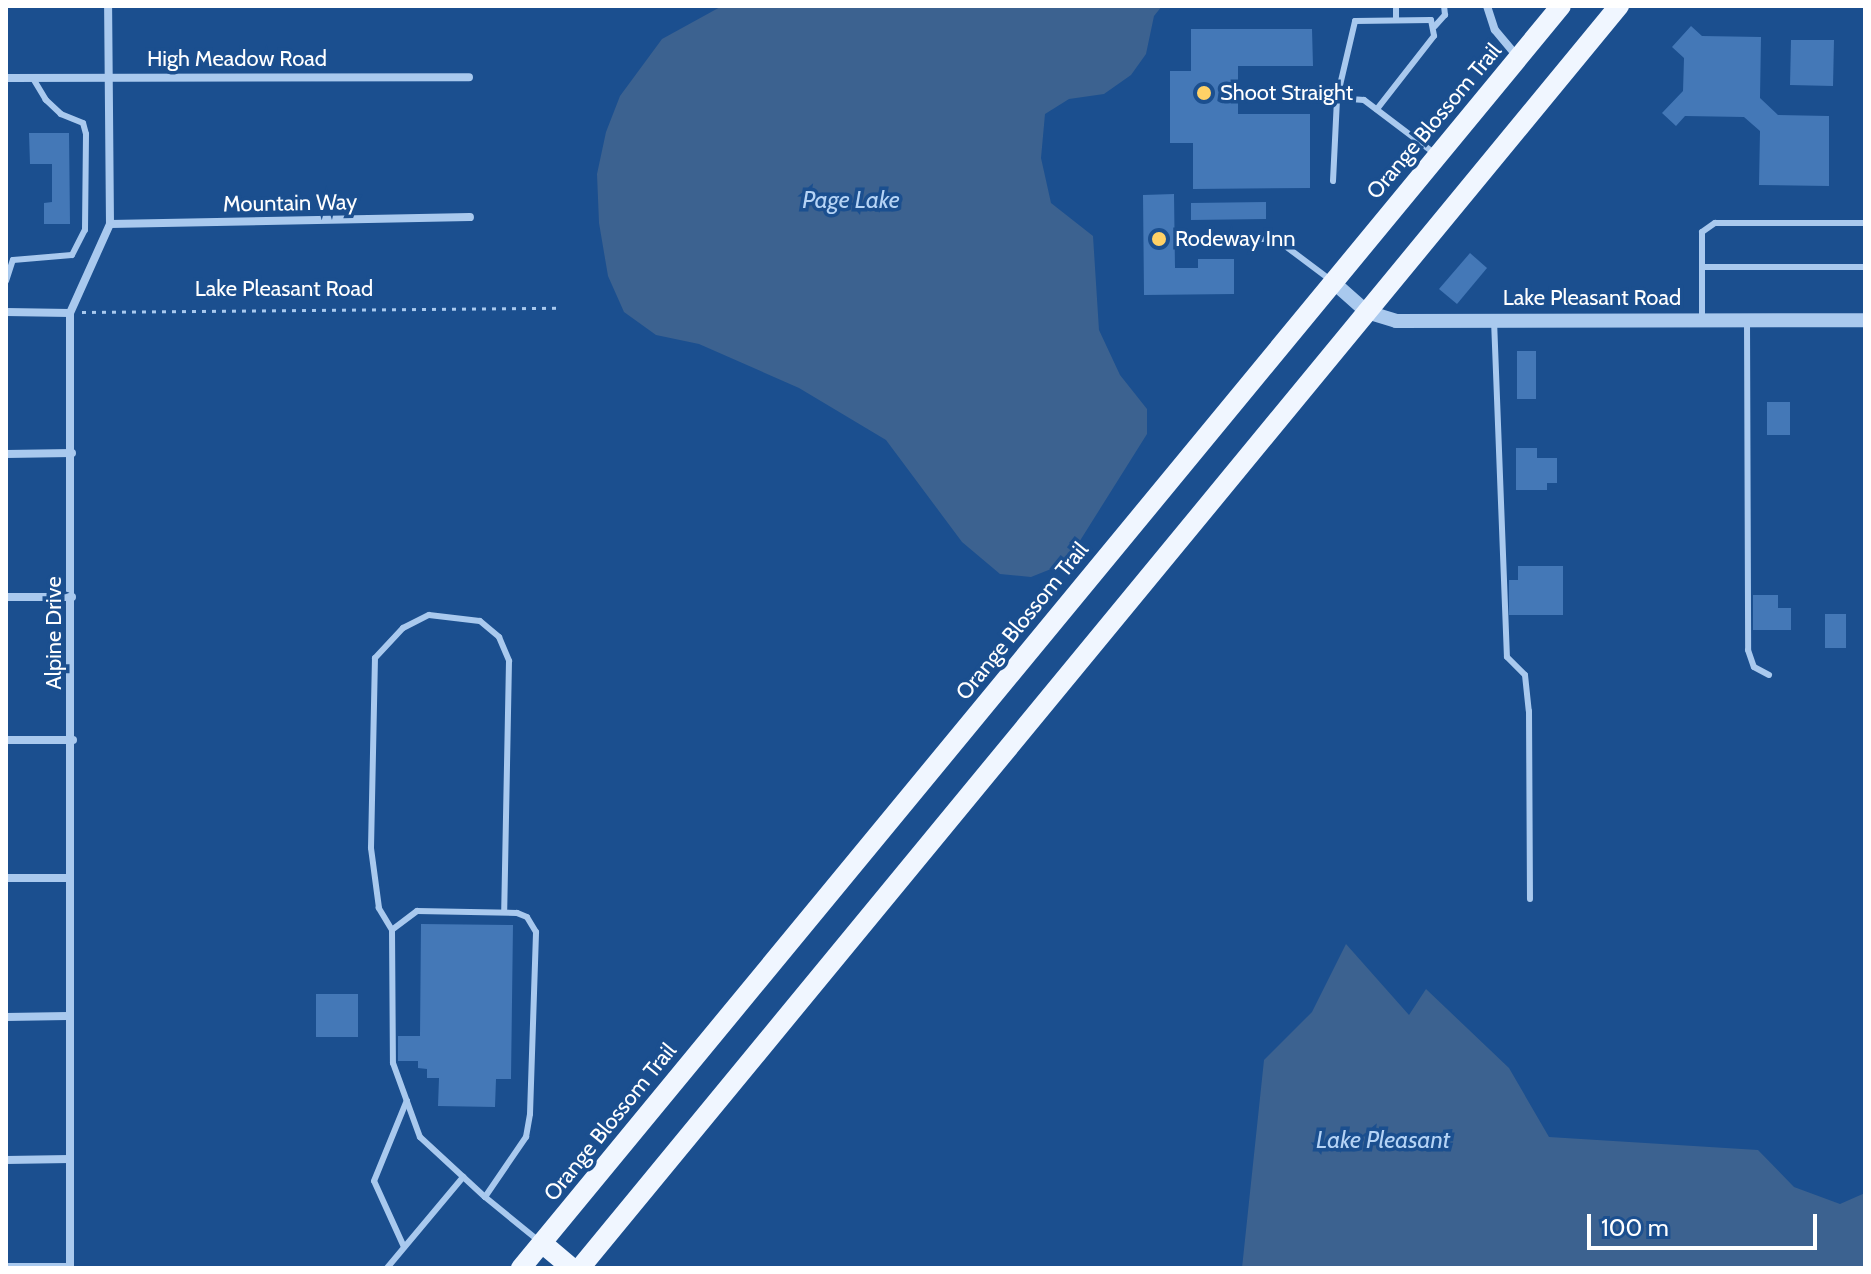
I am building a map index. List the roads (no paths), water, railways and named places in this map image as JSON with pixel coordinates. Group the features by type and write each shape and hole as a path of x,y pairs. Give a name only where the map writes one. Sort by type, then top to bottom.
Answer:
{"main road":[{"name":"Orange Blossom Trail","path":"521,1268 1561,6"},
{"path":"580,1268 1619,6"},
{"path":"542,1243 572,1268"}],"street":[{"name":"Alpine Drive","path":"70,1267 68,878 73,740 70,313 110,224 108,6"},
{"path":"1487,6 1495,30 1518,58"},
{"name":"High Meadow Road","path":"6,78 469,77"},
{"name":"Mountain Way","path":"110,224 470,217"},
{"name":"Lake Pleasant Road","path":"1332,281 1367,312 1396,321 1865,320"},
{"path":"6,312 70,313"},
{"path":"6,454 72,453"},
{"path":"6,597 72,597"},
{"path":"6,740 73,740"},
{"path":"6,878 68,878"},
{"path":"6,1017 68,1016"},
{"path":"6,1160 70,1159"},
{"path":"6,1267 70,1267"}],"lane":[{"path":"1396,6 1396,19"},
{"path":"1377,109 1434,36 1435,26 1445,15 1444,6"},
{"path":"1333,181 1337,98 1355,21 1422,19 1435,26"},
{"path":"6,281 13,260 72,255 85,230 86,134 75,117 61,114 46,100 33,78"},
{"path":"1337,98 1364,100 1436,156"},
{"path":"1702,320 1702,232 1715,223 1865,223"},
{"path":"1187,239 1276,239 1332,281"},
{"path":"1702,267 1865,267"},
{"path":"1494,320 1507,657 1525,675 1529,711 1530,899"},
{"path":"1747,320 1748,650 1754,667 1769,675"},
{"path":"504,912 509,661 499,637 480,621 429,615 403,628 375,658 371,848 379,908 392,930 393,1063 420,1137 485,1197 542,1243"},
{"path":"392,930 417,911 504,912 527,917 536,932 530,1114 526,1137 485,1197"},
{"path":"404,1247 374,1181 407,1100"},
{"path":"387,1268 463,1177"}],"water":[{"name":"Page Lake","path":"722,6 1162,6 1154,16 1146,54 1131,75 1104,94 1069,99 1045,114 1041,158 1051,203 1093,236 1099,330 1120,375 1147,409 1147,434 1066,563 1031,577 1000,574 962,542 886,440 799,388 699,344 656,335 624,312 608,276 599,223 597,174 606,132 620,96 662,39"},
{"name":"Lake Pleasant","path":"1346,944 1409,1015 1426,989 1509,1068 1549,1137 1758,1150 1794,1187 1840,1204 1865,1193 1865,1268 1242,1268 1264,1060 1312,1012"}],"place":[{"name":"Shoot Straight","path":"1204,93"},
{"name":"Rodeway Inn","path":"1159,239"}]}
